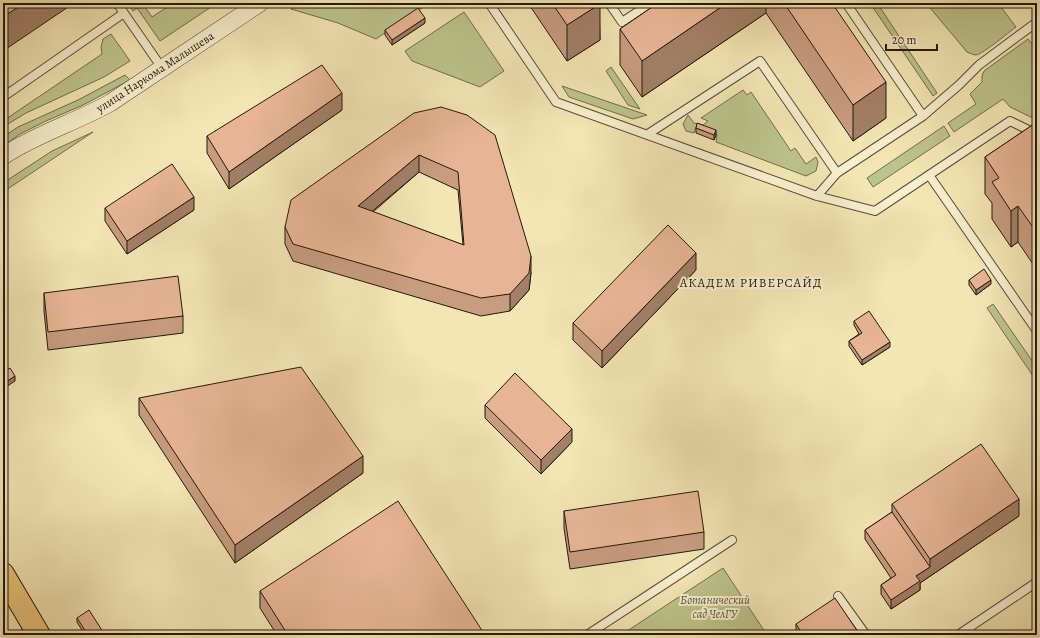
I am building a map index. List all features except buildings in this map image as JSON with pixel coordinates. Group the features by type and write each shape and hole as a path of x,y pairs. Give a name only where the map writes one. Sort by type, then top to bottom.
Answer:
{"main road":[{"path":"3,574 39,635"}],"street":[{"name":"улица Наркома Малышева","path":"3,156 47,133 93,112 110,102 260,3"}],"lane":[{"path":"117,3 162,68"},
{"path":"489,3 556,102 817,196 875,210 1010,121 1037,134"},
{"path":"609,3 622,22 651,3"},
{"path":"846,3 923,116"},
{"path":"3,97 124,13"},
{"path":"817,196 837,174 923,116 959,85 979,65 1037,22"},
{"path":"648,134 760,61 837,174"},
{"path":"929,175 1037,331"},
{"path":"588,635 732,540"},
{"path":"958,635 1037,582"},
{"path":"838,596 866,635"}],"green space":[{"path":"128,3 142,3 152,17 173,3 217,3 160,41 137,8 133,11"},
{"path":"300,3 422,3 425,6 376,39 338,23 291,9"},
{"path":"870,3 877,3 937,93 933,96"},
{"path":"926,3 998,3 1016,27 984,51 974,55 967,52"},
{"path":"464,12 504,71 480,87 412,61 405,51"},
{"path":"111,34 130,61 104,77 26,113 3,127 3,121 102,54 101,47 103,39"},
{"path":"1028,39 1037,50 1037,120 1010,107 1003,99 954,132 948,123 976,104 970,94 982,82 984,71"},
{"path":"611,67 640,109 628,105 606,71"},
{"path":"125,75 130,80 83,105 20,134 3,146 3,137 18,127 78,100"},
{"path":"562,86 647,115 633,119 569,97"},
{"path":"743,90 747,95 751,92 791,151 795,148 806,164 816,157 818,162 816,171 806,176 716,142 717,134 696,127 694,133 686,131 683,124 688,115 694,123 703,125 708,121 701,118"},
{"path":"944,126 950,136 873,187 867,178"},
{"path":"93,132 3,192 3,183 52,151"},
{"path":"993,304 1037,368 1037,382 987,308"},
{"name":"Ботанический сад ЧелГУ","path":"723,568 767,635 621,635"}],"district":[{"name":"АКАДЕМ РИВЕРСАЙД","path":"751,282"}]}
